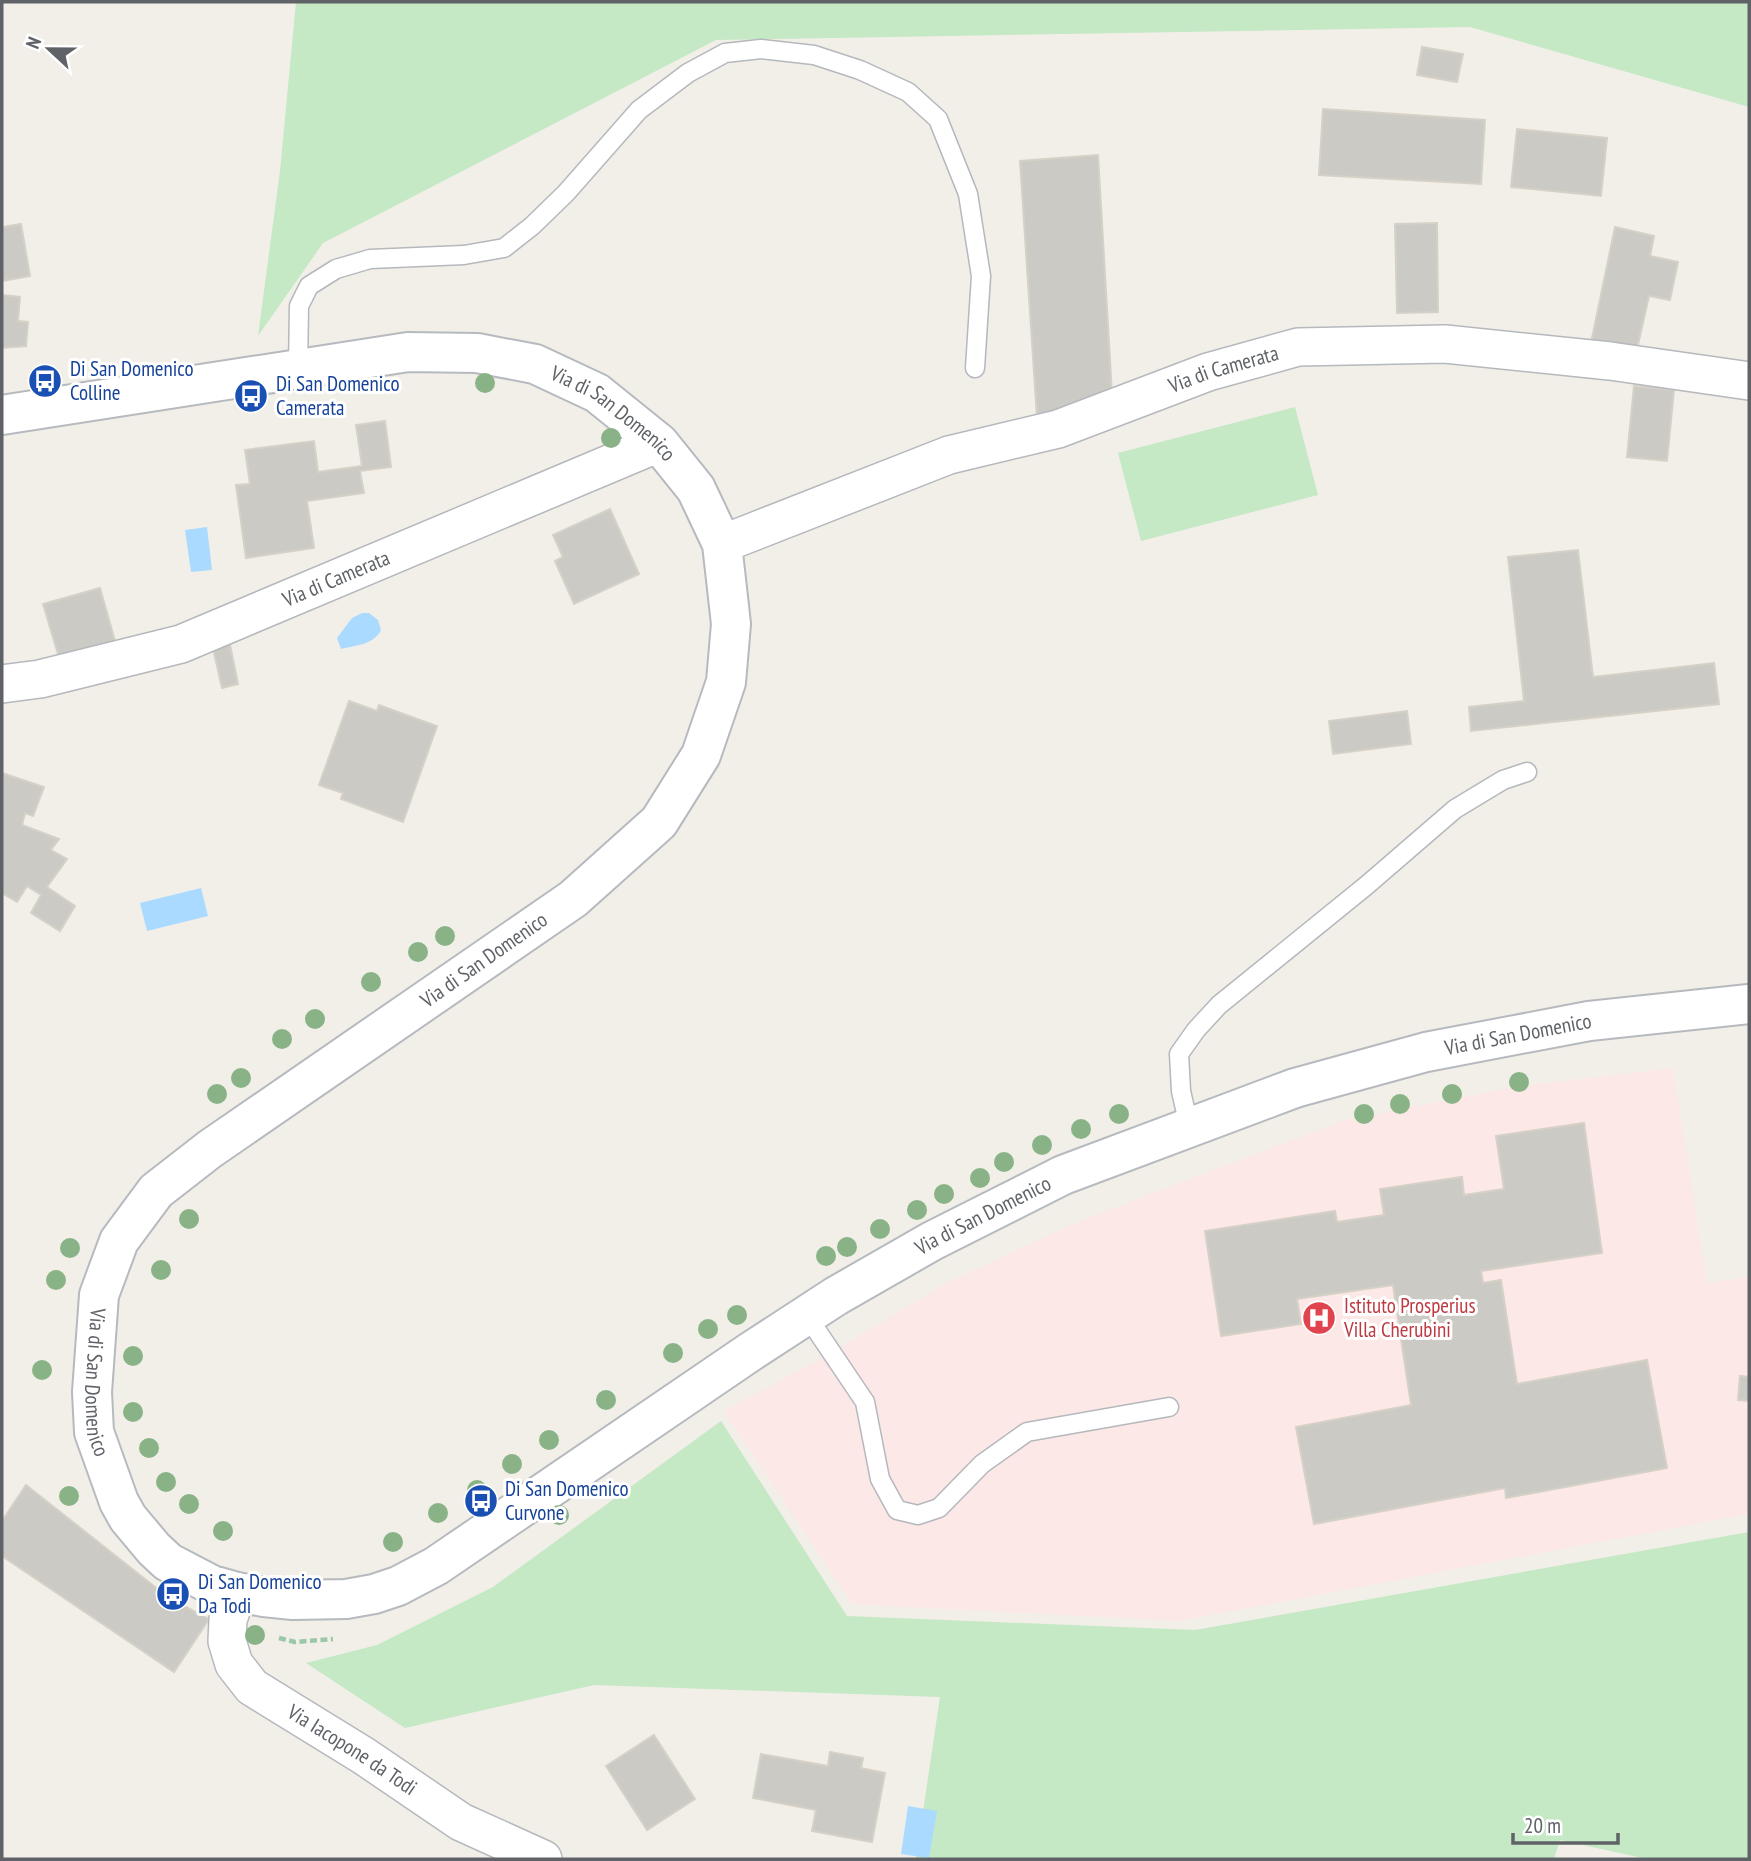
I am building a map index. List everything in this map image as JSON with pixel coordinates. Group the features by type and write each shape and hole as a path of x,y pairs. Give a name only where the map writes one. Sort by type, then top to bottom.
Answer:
{"main road":[{"name":"Via di San Domenico","path":"2,415 408,352 477,353 535,364 597,393 659,443 696,489 722,544 731,624 726,682 701,754 659,821 573,898 210,1149 156,1191 119,1241 99,1295 92,1392 94,1432 119,1502 128,1518 154,1549 186,1573 212,1586 232,1610 264,1597 318,1600 364,1595 398,1586 461,1550 807,1315 932,1241 1063,1175 1295,1088 1426,1052 1589,1021 1749,1004"}],"street":[{"name":"Via di Camerata","path":"722,544 949,455 1058,429 1208,372 1298,347 1445,344 1609,361 1749,381"},
{"name":"Via di Camerata","path":"2,684 40,679 180,644 659,443"},
{"name":"Via Iacopone da Todi","path":"232,1610 227,1640 234,1664 252,1687 364,1756 461,1822 543,1859"}],"lane":[{"path":"298,369 299,306 309,286 336,269 370,260 464,255 504,248 532,226 566,193 639,110 688,73 725,53 761,49 814,55 860,70 908,92 938,119 968,194 981,276 975,368"},
{"path":"1189,1126 1181,1091 1179,1055 1196,1030 1219,1005 1367,885 1455,809 1503,780 1527,772"},
{"path":"807,1315 865,1402 880,1479 897,1510 918,1515 939,1508 982,1464 1027,1432 1169,1407"}],"path":[{"path":"232,1610 295,1642 340,1639"}],"shaded area":[{"name":"Istituto Prosperius Villa Cherubini","path":"1673,1068 1707,1283 1749,1277 1749,1514 1179,1621 852,1604 724,1411 831,1353 945,1284 1070,1225 1342,1121 1519,1086"}],"green space":[{"path":"296,2 1749,2 1749,107 1470,27 716,40 323,243 258,336 280,171"},
{"path":"1295,407 1318,495 1141,541 1118,453"},
{"path":"721,1421 847,1616 1195,1630 1749,1532 1747,1859 1647,1859 1560,1840 1554,1859 916,1859 940,1697 594,1685 405,1728 306,1663 377,1645 493,1587"}],"water":[{"path":"207,527 212,570 191,572 185,530"},
{"path":"369,613 378,620 381,630 369,642 341,649 337,638 352,618"},
{"path":"201,888 208,916 147,931 140,903"},
{"path":"908,1806 937,1811 929,1858 901,1854"}],"building":[{"path":"1422,47 1463,54 1457,82 1417,75"},
{"path":"1323,109 1485,120 1481,184 1319,175"},
{"path":"1517,129 1607,138 1601,196 1511,187"},
{"path":"1098,155 1112,394 1037,418 1020,161"},
{"path":"1437,223 1438,312 1397,313 1395,224"},
{"path":"21,224 30,276 2,281 2,227"},
{"path":"1615,227 1654,236 1650,256 1678,262 1670,300 1649,296 1635,358 1590,348"},
{"path":"2,295 20,297 18,321 28,322 26,346 2,348"},
{"path":"1634,386 1674,390 1667,461 1627,457"},
{"path":"385,421 391,467 360,471 364,493 307,501 314,548 246,558 236,485 250,484 245,450 314,441 318,472 362,466 356,425"},
{"path":"610,509 639,574 574,604 555,561 563,557 553,535"},
{"path":"1578,550 1593,677 1714,663 1719,704 1471,731 1469,707 1524,701 1508,557"},
{"path":"100,588 117,648 61,664 43,604"},
{"path":"229,640 238,684 222,688 212,644"},
{"path":"349,701 377,711 379,705 437,726 403,822 341,799 343,793 319,785"},
{"path":"1407,711 1411,744 1333,754 1329,721"},
{"path":"2,773 44,787 33,816 25,813 22,825 59,839 51,850 67,859 47,887 75,906 60,931 31,913 41,895 27,886 17,902 2,893"},
{"path":"1584,1123 1602,1253 1481,1271 1483,1283 1501,1280 1517,1384 1647,1360 1667,1468 1506,1498 1505,1488 1314,1524 1296,1427 1411,1405 1393,1285 1297,1299 1301,1324 1221,1336 1205,1231 1335,1211 1337,1222 1384,1215 1380,1189 1462,1177 1464,1195 1504,1189 1496,1136"},
{"path":"1740,1376 1749,1377 1749,1401 1738,1400"},
{"path":"26,1485 169,1598 209,1619 174,1672 2,1556 2,1521"},
{"path":"654,1735 695,1799 647,1830 606,1766"},
{"path":"830,1752 863,1758 861,1768 885,1773 872,1842 812,1831 816,1810 753,1798 761,1754 828,1766"}],"place":[{"name":"Di San Domenico Colline","path":"45,381"},
{"name":"Di San Domenico Camerata","path":"251,396"},
{"name":"Istituto Prosperius Villa Cherubini","path":"1319,1318"},
{"name":"Di San Domenico Curvone","path":"481,1501"},
{"name":"Di San Domenico Da Todi","path":"173,1594"}]}
